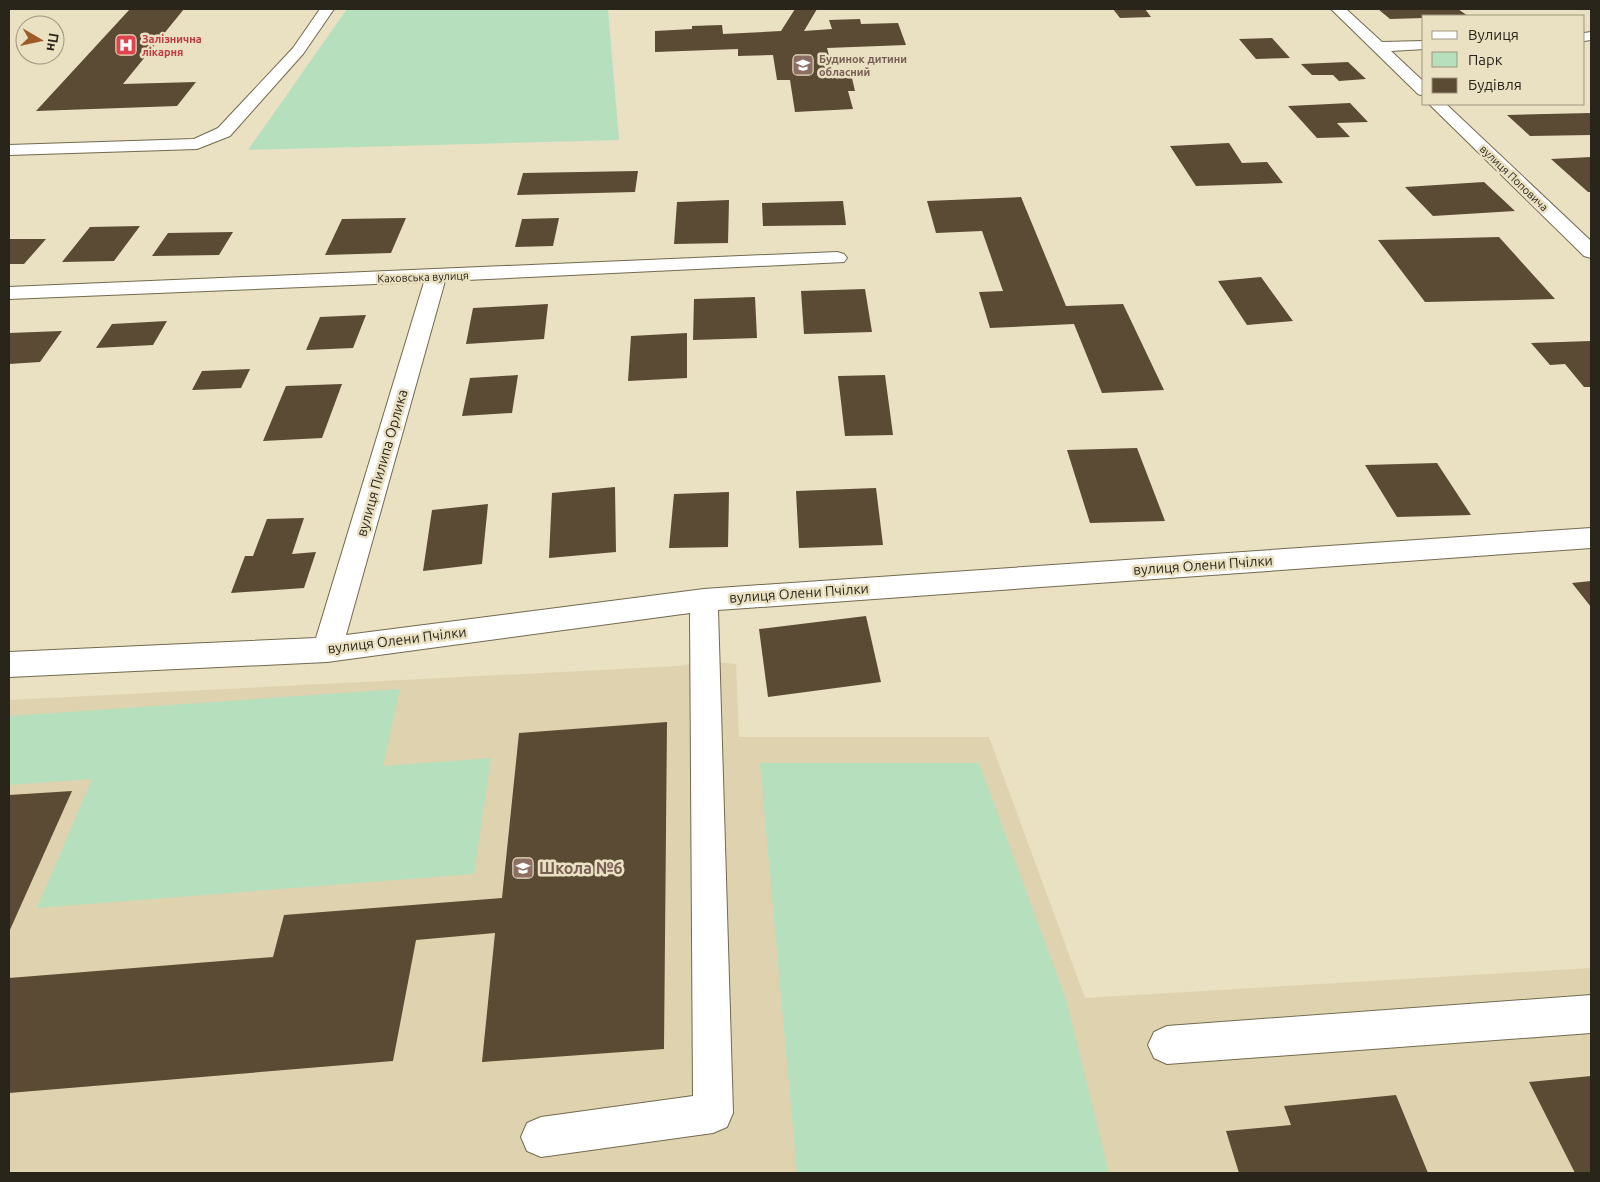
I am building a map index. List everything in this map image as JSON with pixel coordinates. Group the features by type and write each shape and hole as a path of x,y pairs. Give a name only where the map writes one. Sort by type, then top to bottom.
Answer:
{"street":[{"path":"9,150 197,144 224,132 298,51 327,9"},
{"path":"1338,9 1422,89"},
{"path":"1378,47 1422,45"},
{"name":"вулиця Поповича","path":"1438,105 1591,252"},
{"name":"Каховська вулиця","path":"9,293 836,258"},
{"name":"вулиця Пилипа Орлика","path":"327,650 436,276"},
{"name":"вулиця Олени Пчілки","path":"9,665 327,650 704,600 1591,538"},
{"path":"541,1137 713,1113 704,600"},
{"path":"1166,1045 1591,1014"}],"shaded area":[{"name":"Школа №6","path":"704,661 736,664 739,737 989,737 1085,998 1591,968 1591,1173 9,1173 9,700 679,666"}],"green space":[{"path":"347,9 608,9 619,140 248,150"},
{"path":"400,689 383,766 491,758 474,874 37,908 92,779 9,785 9,716"},
{"path":"760,763 979,763 1066,999 1109,1173 797,1173"}],"building":[{"name":"Залізнична лікарня","path":"130,9 184,9 123,84 196,82 177,106 36,111"},
{"name":"Будинок дитини обласний","path":"795,9 817,9 804,31 832,29 829,20 860,19 861,24 898,23 906,45 827,48 834,75 851,74 855,91 848,91 853,109 795,112 790,80 777,80 773,55 738,56 738,49 655,52 655,31 692,29 692,26 722,25 723,34 781,31"},
{"path":"1113,9 1145,9 1151,17 1120,18"},
{"path":"1378,9 1458,9 1467,15 1422,15 1422,18 1390,19"},
{"path":"1272,38 1290,58 1256,59 1239,39"},
{"path":"1348,62 1366,79 1339,81 1333,75 1312,75 1301,64"},
{"path":"1350,103 1368,122 1337,123 1350,137 1317,138 1288,106"},
{"path":"1591,113 1591,135 1530,136 1507,115"},
{"path":"1229,143 1242,163 1267,162 1283,183 1196,186 1170,146"},
{"path":"1591,157 1591,192 1588,192 1551,159"},
{"path":"638,171 635,192 517,195 523,173"},
{"path":"1484,182 1515,211 1433,216 1405,187"},
{"path":"1021,197 1066,306 1123,304 1164,390 1102,393 1074,324 990,328 979,292 1003,291 982,231 936,233 927,201"},
{"path":"729,200 728,243 674,244 677,202"},
{"path":"843,201 846,225 763,226 762,203"},
{"path":"406,218 391,253 325,255 342,219"},
{"path":"559,218 553,246 515,247 522,219"},
{"path":"140,226 114,261 62,262 90,227"},
{"path":"233,232 219,255 152,256 168,233"},
{"path":"1499,237 1555,299 1425,302 1378,240"},
{"path":"9,239 46,239 24,264 9,264"},
{"path":"1261,277 1293,321 1247,325 1218,281"},
{"path":"865,289 872,332 804,334 801,291"},
{"path":"755,297 757,338 693,340 694,299"},
{"path":"548,304 544,339 466,344 473,308"},
{"path":"366,315 353,348 306,350 320,317"},
{"path":"167,321 153,345 96,348 112,324"},
{"path":"62,331 40,362 9,364 9,333"},
{"path":"687,333 687,378 628,381 631,336"},
{"path":"1591,341 1591,387 1584,387 1565,364 1550,365 1531,343"},
{"path":"250,369 241,388 192,390 202,371"},
{"path":"518,375 512,413 462,416 470,378"},
{"path":"885,375 893,435 845,436 838,376"},
{"path":"342,384 322,438 263,441 286,386"},
{"path":"1137,448 1165,521 1090,523 1067,450"},
{"path":"1437,463 1471,515 1397,517 1365,465"},
{"path":"615,487 616,552 549,558 552,493"},
{"path":"876,488 883,545 799,548 796,491"},
{"path":"729,492 728,547 669,548 674,494"},
{"path":"488,504 482,564 423,571 432,510"},
{"path":"304,518 292,554 316,552 304,588 231,593 245,556 253,556 267,519"},
{"path":"1591,581 1591,607 1572,583"},
{"path":"866,616 881,682 768,697 759,629"},
{"path":"667,722 664,1049 482,1062 495,933 416,940 393,1061 9,1093 9,978 273,957 284,915 502,898 519,733"},
{"path":"72,791 9,932 9,795"},
{"path":"1591,1076 1591,1173 1575,1173 1529,1082"},
{"path":"1396,1095 1428,1173 1239,1173 1226,1131 1291,1125 1284,1106"}],"place":[{"name":"Залізнична лікарня","path":"126,45"},
{"name":"Будинок дитини обласний","path":"803,65"},
{"name":"Школа №6","path":"523,868"}]}
